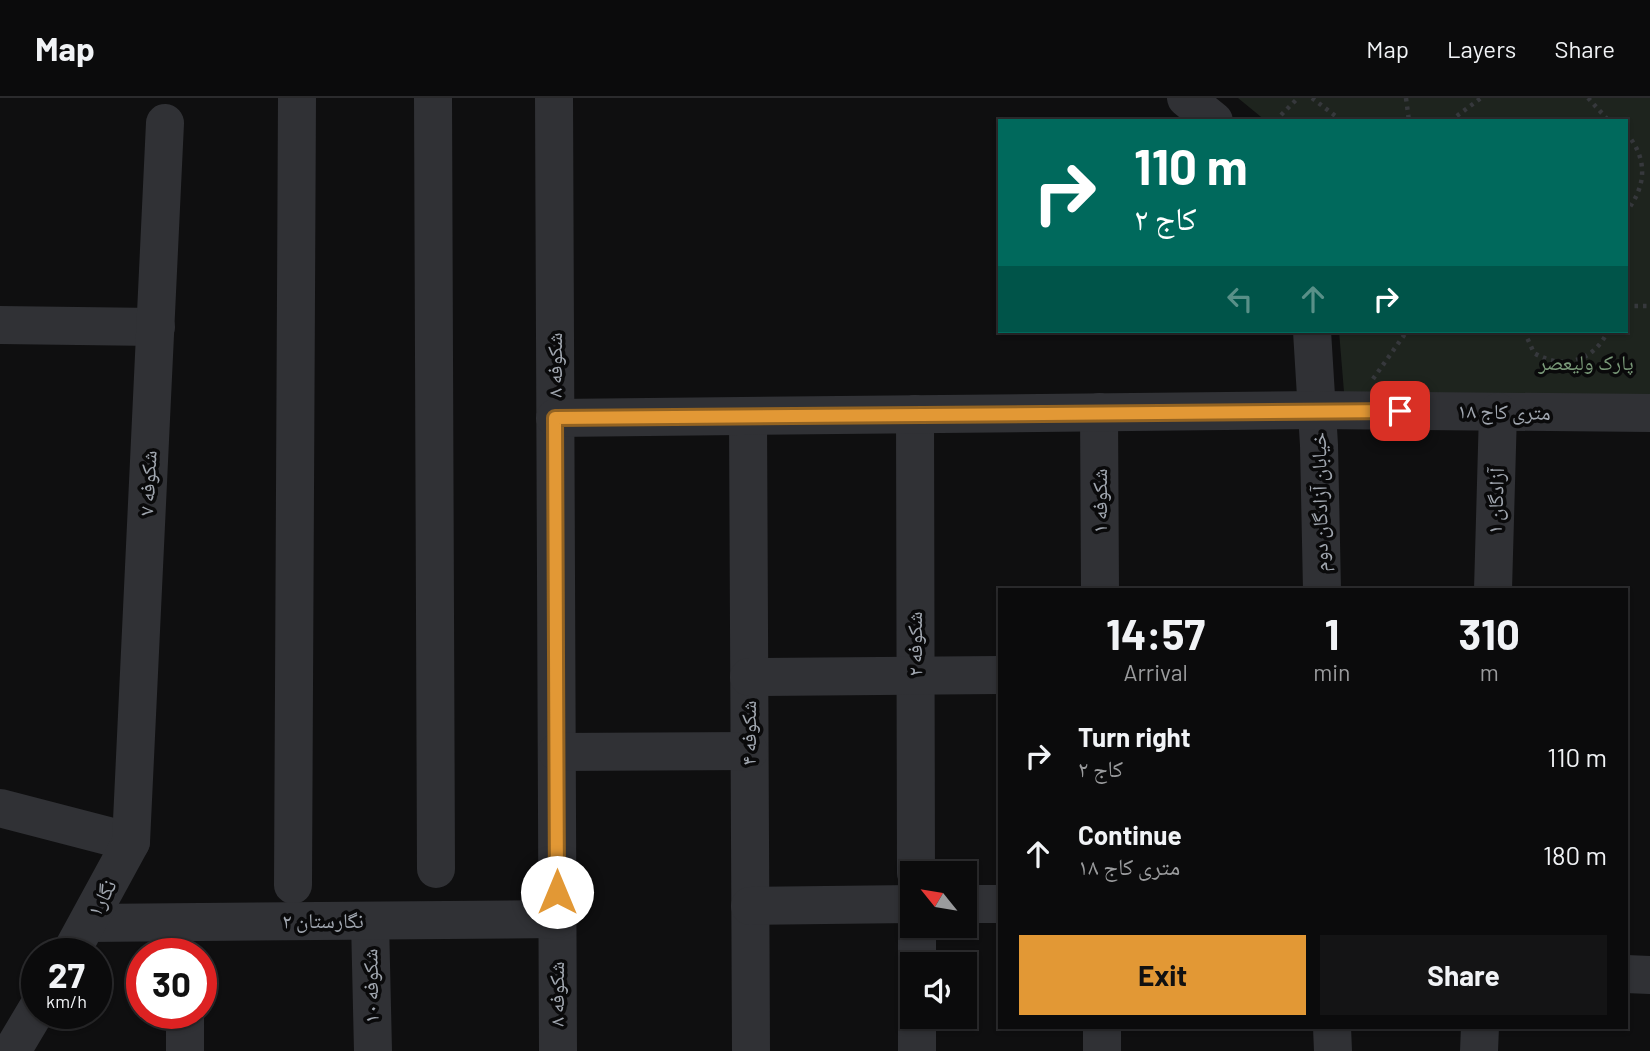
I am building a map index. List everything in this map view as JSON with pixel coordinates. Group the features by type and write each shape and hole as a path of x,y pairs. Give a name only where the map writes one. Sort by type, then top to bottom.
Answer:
{"street":[{"path":"293,885 297,98"},
{"path":"433,98 436,869"},
{"name":"شکوفه ۸","path":"554,98 558,1051"},
{"path":"1186,98 1212,119"},
{"name":"شکوفه ۷","path":"131,842 166,123"},
{"path":"0,325 156,327"},
{"name":"خیابان آزادگان دوم","path":"1313,333 1334,410 1322,588"},
{"name":"۱۸ متری کاج","path":"555,418 1334,410 1650,413"},
{"name":"شکوفه ۱","path":"1099,412 1100,588"},
{"name":"آزادگان ۱","path":"1493,588 1498,412"},
{"name":"شکوفه ۲","path":"915,414 916,861"},
{"name":"شکوفه ۴","path":"748,416 751,1051"},
{"path":"749,677 998,675"},
{"path":"556,752 749,751"},
{"path":"0,808 131,842"},
{"name":"نگار۱","path":"80,938 131,842"},
{"path":"750,906 900,904"},
{"path":"977,904 998,904"},
{"name":"نگارستان ۲","path":"184,938 370,921 557,919"},
{"name":"شکوفه ۱۰","path":"370,921 373,1051"},
{"path":"1628,974 1650,975"},
{"path":"12,1051 25,1029"},
{"path":"185,1029 185,1051"},
{"path":"917,1029 917,1051"},
{"path":"1102,1029 1102,1051"},
{"path":"1332,1029 1333,1051"},
{"path":"1479,1029 1479,1051"}],"path":[{"path":"1277,119 1298,98"},
{"path":"1312,98 1339,119"},
{"path":"1406,98 1409,119"},
{"path":"1455,119 1481,98"},
{"path":"1588,98 1607,119"},
{"path":"1628,136 1641,155 1643,170 1636,200 1628,210"},
{"path":"1628,306 1650,306"},
{"path":"1334,410 1405,333"},
{"path":"1525,333 1534,353 1545,359 1569,363 1592,353 1607,333"}],"green space":[{"name":"پارک ولیعصر","path":"1238,98 1650,98 1650,396 1344,392 1339,333 1628,333 1628,119 1264,119"}],"route":[{"path":"557,892 555,418 1400,411"}]}
